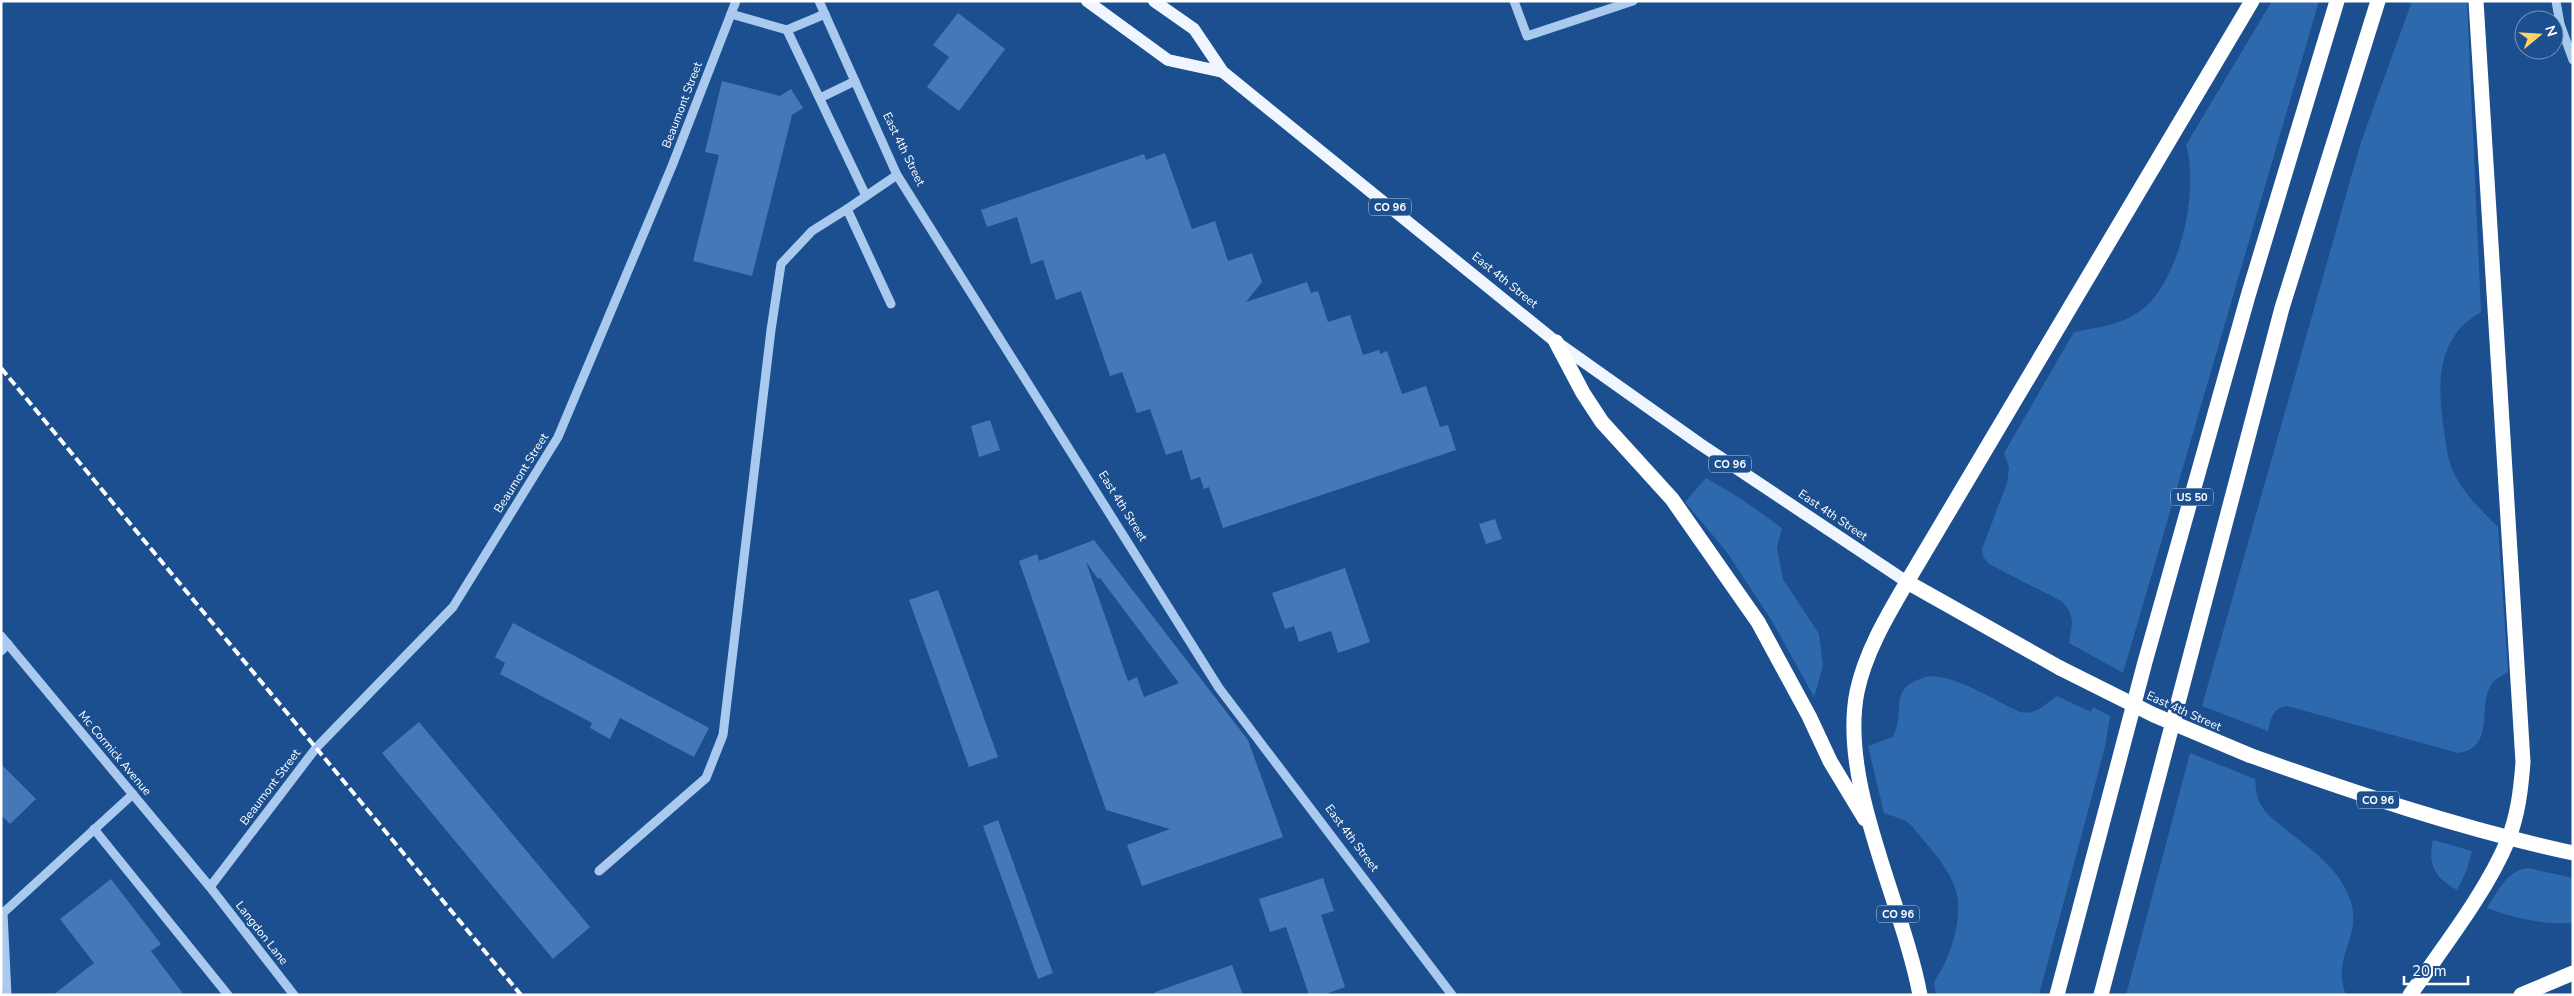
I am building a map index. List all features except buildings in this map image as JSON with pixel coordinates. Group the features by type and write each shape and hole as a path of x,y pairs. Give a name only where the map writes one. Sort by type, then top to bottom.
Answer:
{"highway":[{"path":"1873,833 1860,780 1854,742 1857,692 1874,644 1906,582 2252,1"},
{"name":"US 50","path":"2057,995 2146,662 2248,296 2336,1"},
{"name":"US 50","path":"2101,995 2282,308 2378,1"},
{"path":"2410,995 2495,869 2508,839 2521,794 2524,762 2476,1"},
{"name":"CO 96","path":"1556,342 1583,393 1602,422 1672,499 1758,622 1809,716 1830,761 1873,833 1914,965 1920,995"},
{"name":"East 4th Street","path":"1906,582 2060,668 2154,715 2248,755 2340,788 2508,839 2573,853"},
{"path":"2521,995 2573,973"}],"main road":[{"name":"East 4th Street","path":"1087,1 1168,60 1223,72"},
{"name":"East 4th Street","path":"1154,1 1194,28 1223,72 1556,342 1700,444 1906,582"}],"street":[{"name":"Beaumont Street","path":"210,887 316,748 453,607 558,437 672,166 736,1"},
{"name":"East 4th Street","path":"819,1 897,175 1219,688 1452,995"},
{"path":"1514,1 1527,36 1633,1"},
{"path":"2556,1 2560,24 2573,60"},
{"path":"731,14 787,30 825,14"},
{"path":"787,30 866,196"},
{"path":"820,98 855,81"},
{"path":"599,871 706,778 723,734 771,330 781,264 812,231 897,175"},
{"path":"847,209 891,304"},
{"name":"Mc Cormick Avenue","path":"1,636 210,887"},
{"path":"1,651 8,644"},
{"path":"8,995 2,912 133,794"},
{"path":"94,829 228,995"},
{"name":"Langdon Lane","path":"210,887 294,995"}],"shaded area":[{"path":"2272,1 2319,1 2123,673 2069,643 2072,620 2066,606 2061,601 1989,564 1983,557 1982,549 2007,483 2009,468 2004,453 2074,332 2129,318 2151,301 2164,283 2182,237 2188,211 2190,164 2186,145"},
{"path":"2412,1 2467,1 2481,312 2466,322 2455,335 2448,348 2443,364 2440,396 2447,450 2453,471 2467,494 2498,527 2508,672 2495,680 2490,687 2481,736 2477,744 2470,750 2458,753 2287,706 2275,712 2271,718 2268,731 2202,706 2361,142"},
{"path":"1706,478 1740,498 1782,528 1777,548 1783,579 1819,634 1823,666 1814,697 1772,621 1726,551 1685,502"},
{"path":"1929,676 1941,677 1964,684 2020,712 2032,712 2057,696 2091,712 2093,707 2110,716 2105,747 2039,995 1936,995 1934,982 1950,950 1957,924 1958,899 1955,888 1942,863 1911,825 1904,820 1884,813 1868,746 1893,737 1899,717 1902,693 1906,687 1915,681"},
{"path":"2190,753 2255,779 2258,799 2265,811 2317,854 2333,870 2345,888 2352,904 2353,919 2352,931 2342,967 2342,980 2346,995 2126,995"},
{"path":"2433,840 2472,851 2466,872 2457,890 2443,881 2434,870 2431,856"},
{"path":"2528,868 2573,878 2573,923 2529,920 2487,908 2499,888 2509,877 2520,870"}],"railway":[{"path":"1,368 521,995"}]}
